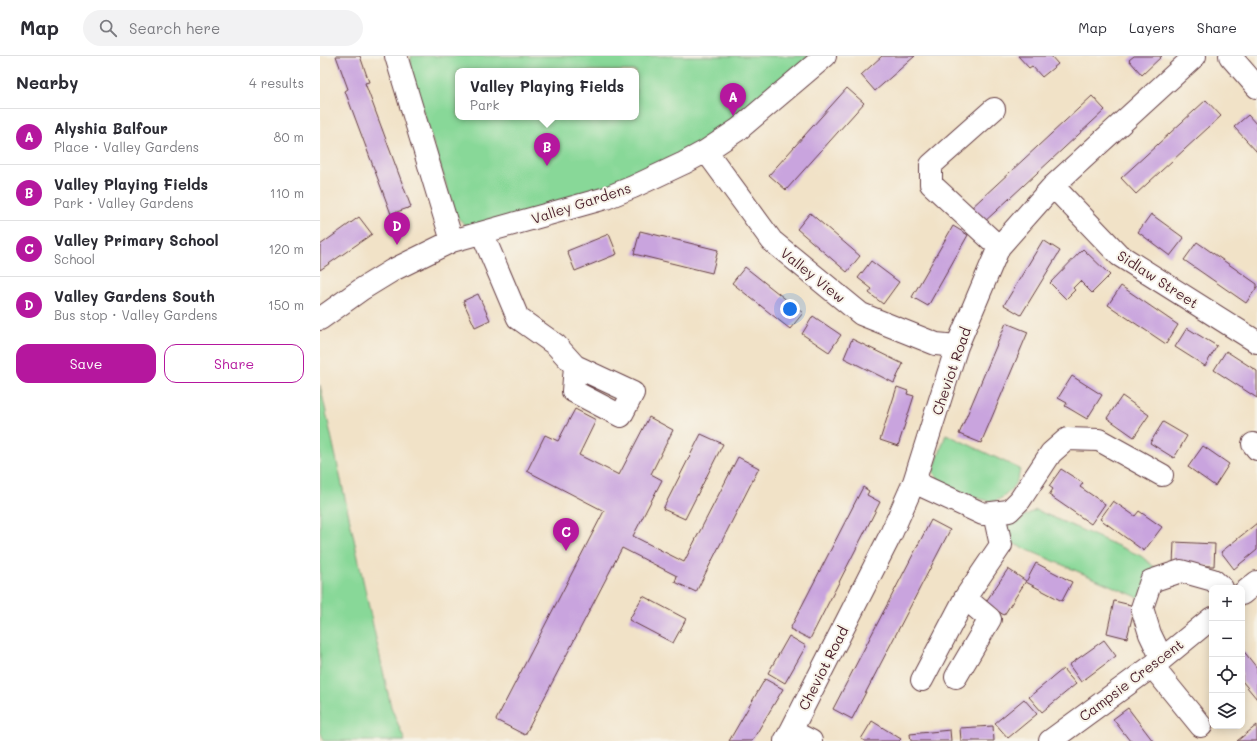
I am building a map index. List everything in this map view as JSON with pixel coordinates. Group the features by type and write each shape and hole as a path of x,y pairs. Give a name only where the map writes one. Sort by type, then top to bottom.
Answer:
{"street":[{"path":"396,56 452,241"},
{"name":"Valley Gardens","path":"320,319 362,289 393,270 452,241 606,198 663,173 706,151 739,130 825,56"},
{"name":"Cheviot Road","path":"788,736 891,534 914,482 957,346 999,247 1053,186 1195,56"},
{"path":"1230,56 1257,87"},
{"path":"994,109 931,165 932,184 999,247"},
{"name":"Valley View","path":"706,151 772,241 861,314 936,344 957,346"},
{"name":"Sidlaw Street","path":"1053,186 1119,255 1257,342"},
{"path":"482,233 518,318 556,345 575,366"},
{"path":"914,482 983,514 994,514 1008,511 1020,500 1051,453 1067,439 1099,440 1162,475"},
{"path":"922,680 964,598 1000,545 994,514"},
{"path":"1201,726 1157,662 1142,608 1151,581 1181,571 1213,580 1219,585"},
{"path":"1245,592 1257,582"},
{"path":"956,677 990,619 964,598"},
{"name":"Campsie Crescent","path":"1050,741 1157,662 1209,620"},
{"path":"788,736 811,741"}],"green space":[{"path":"411,56 810,56 720,135 587,196 479,228 465,225 456,216 411,73"},
{"path":"320,385 391,707 405,741 324,741 320,731"},
{"path":"946,434 1020,469 1018,478 1012,488 1000,499 991,501 979,499 948,487 933,472"},
{"path":"1036,510 1141,556 1164,575 1142,599 1007,541 1006,525"}],"building":[{"path":"336,56 360,56 369,82 365,83 411,207 391,214 345,91 348,89"},
{"path":"882,56 915,56 875,91 861,75"},
{"path":"1018,56 1051,56 1058,64 1042,77 1032,66 1029,68"},
{"path":"1134,56 1162,56 1142,75 1129,60"},
{"path":"847,88 864,103 786,190 769,175"},
{"path":"1092,96 1105,110 982,224 969,210"},
{"path":"1206,100 1221,116 1136,194 1121,178"},
{"path":"1248,115 1257,125 1257,152 1234,127"},
{"path":"810,213 860,256 847,272 797,229"},
{"path":"1151,214 1184,238 1170,256 1138,232"},
{"path":"359,217 372,234 320,270 320,245"},
{"path":"953,226 968,235 928,306 912,297"},
{"path":"640,231 718,250 712,273 634,254"},
{"path":"609,234 617,254 575,271 567,251"},
{"path":"1043,240 1060,251 1021,315 1004,305"},
{"path":"1197,242 1257,284 1257,287 1246,303 1184,260"},
{"path":"1083,249 1110,275 1092,293 1080,281 1073,288 1075,290 1066,299 1050,283"},
{"path":"871,261 899,282 883,304 869,293 872,289 858,278"},
{"path":"745,267 803,313 790,329 732,283"},
{"path":"1121,286 1178,325 1166,344 1108,305"},
{"path":"478,294 490,320 475,327 463,301"},
{"path":"813,316 841,335 829,352 802,334"},
{"path":"1006,323 1028,332 981,443 959,434"},
{"path":"1187,328 1217,346 1205,366 1175,347"},
{"path":"852,339 903,364 894,383 844,358"},
{"path":"1226,351 1257,371 1257,398 1214,370"},
{"path":"1072,376 1102,395 1087,419 1065,406 1067,403 1058,398"},
{"path":"897,387 908,391 907,394 914,396 898,446 880,440"},
{"path":"1122,396 1149,415 1134,437 1107,418"},
{"path":"575,409 596,420 579,455 619,475 649,417 673,430 651,474 662,480 633,536 684,562 738,457 759,468 696,592 675,582 677,576 622,548 525,735 496,720 604,511 527,471 545,435 558,441"},
{"path":"1163,422 1187,436 1174,458 1150,443"},
{"path":"701,434 723,444 685,519 663,509"},
{"path":"1203,446 1229,464 1215,486 1188,467"},
{"path":"1061,469 1083,483 1080,487 1105,504 1091,524 1049,495 1053,489 1049,486"},
{"path":"863,487 869,491 867,495 880,502 810,639 790,629"},
{"path":"1113,501 1135,516 1139,511 1162,527 1144,551 1100,519"},
{"path":"931,520 950,530 852,719 833,709"},
{"path":"1257,523 1257,550 1234,569 1221,552"},
{"path":"1174,542 1215,544 1214,566 1173,565"},
{"path":"1036,563 1072,582 1062,601 1026,582"},
{"path":"1008,569 1026,581 1004,615 985,603"},
{"path":"643,596 686,619 673,643 629,620"},
{"path":"1114,601 1135,606 1127,638 1107,633"},
{"path":"789,636 806,646 785,683 768,673"},
{"path":"1104,640 1116,656 1081,682 1069,665"},
{"path":"1245,653 1257,668 1257,699 1245,685"},
{"path":"1063,669 1076,684 1042,712 1029,697"},
{"path":"765,679 783,689 752,741 729,741"},
{"path":"1024,699 1037,714 1008,738 995,723"},
{"path":"1128,708 1153,741 1130,741 1113,719"},
{"path":"872,721 901,739 899,741 865,741 861,739"},
{"path":"1257,725 1257,741 1237,741"},
{"path":"993,726 994,741 961,741 960,728"},
{"path":"950,730 951,741 911,741 910,734"}],"place":[{"name":"Alyshia Balfour","path":"733,116"},
{"name":"Valley Playing Fields","path":"547,166"},
{"name":"Valley Gardens South","path":"397,245"},
{"name":"Valley Primary School","path":"566,551"}]}
